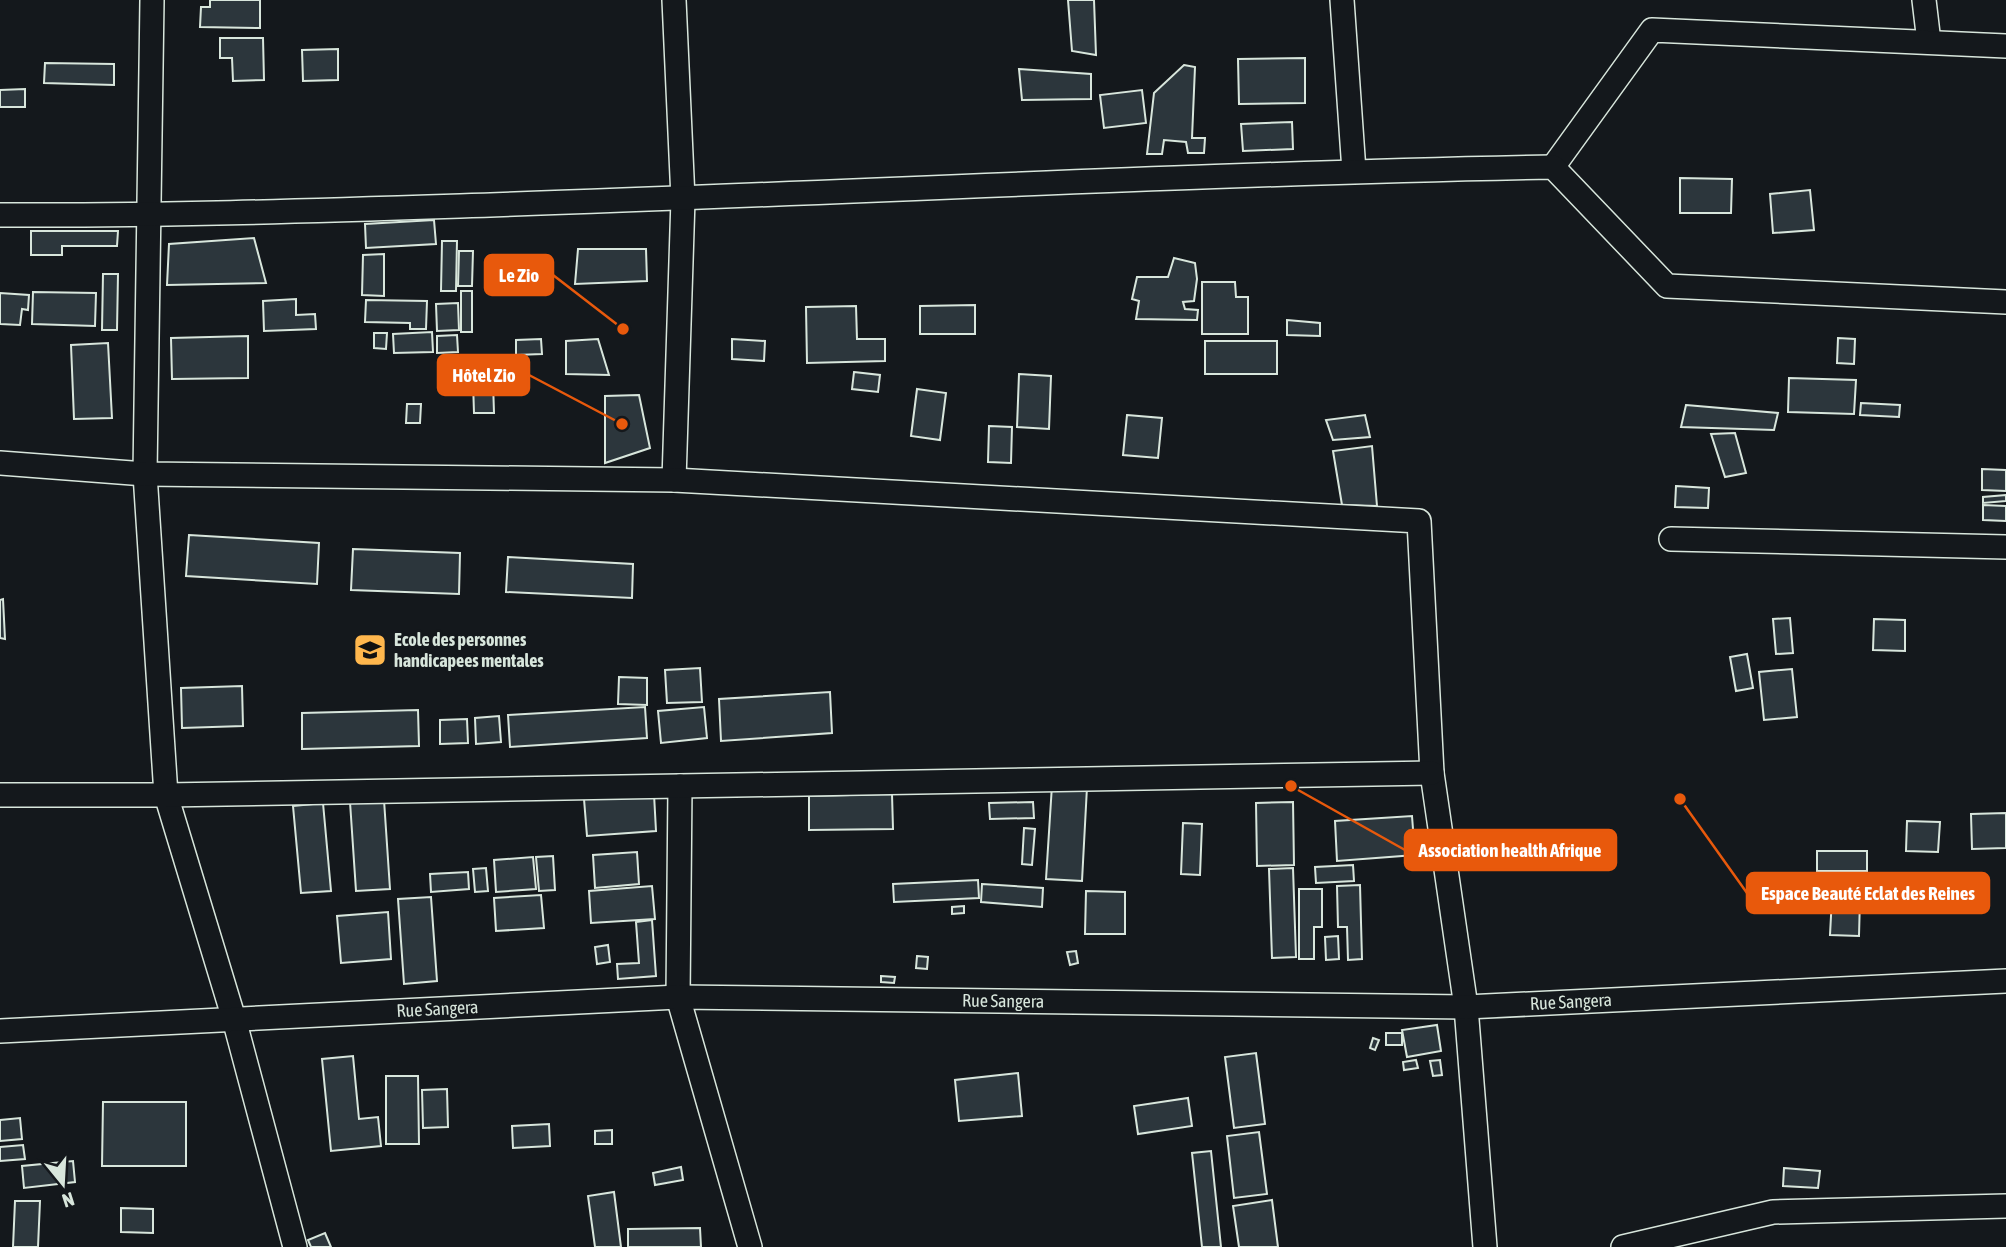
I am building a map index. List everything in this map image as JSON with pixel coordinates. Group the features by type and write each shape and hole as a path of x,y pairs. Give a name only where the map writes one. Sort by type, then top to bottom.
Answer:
{"street":[{"path":"152,0 145,474 166,795 234,1019 295,1247"},
{"path":"674,0 683,199 674,480"},
{"path":"1342,0 1354,171"},
{"path":"1924,0 1929,42"},
{"path":"1553,167 1652,30 2006,46"},
{"path":"0,215 149,216 683,199 1354,171 1553,167 1667,286 2006,302"},
{"path":"0,463 145,474 674,480 1419,520 1432,772 1466,1007 1485,1247"},
{"path":"1671,538 2006,547"},
{"path":"0,795 166,795 1432,772"},
{"path":"680,786 678,997 750,1247"},
{"name":"Rue Sangera","path":"0,1031 678,997 1466,1007 2006,981"},
{"path":"1623,1247 1773,1212 2006,1206"}],"building":[{"path":"210,0 260,0 260,28 200,27 201,7 210,7"},
{"path":"1068,0 1094,0 1096,55 1072,51"},
{"path":"220,38 263,38 264,80 233,81 232,58 220,58"},
{"path":"338,49 338,80 303,81 302,50"},
{"path":"1305,58 1305,103 1239,104 1238,59"},
{"path":"45,63 114,64 114,85 44,83"},
{"path":"1184,65 1195,67 1192,138 1205,138 1204,153 1188,153 1186,142 1164,140 1162,154 1147,154 1154,93"},
{"path":"1019,69 1091,74 1091,99 1022,100"},
{"path":"25,89 25,107 0,107 0,90"},
{"path":"1142,90 1146,123 1104,128 1100,95"},
{"path":"1292,122 1293,149 1243,151 1241,124"},
{"path":"1680,178 1732,179 1731,213 1680,213"},
{"path":"1810,190 1814,230 1773,233 1770,194"},
{"path":"434,220 436,244 366,248 365,224"},
{"path":"31,231 118,231 117,246 62,246 62,255 31,255"},
{"path":"254,238 266,283 167,285 169,244"},
{"path":"442,241 457,241 456,291 441,291"},
{"path":"578,249 646,249 647,281 575,284"},
{"path":"459,251 473,251 472,286 458,286"},
{"path":"384,254 384,296 362,295 363,255"},
{"path":"1174,258 1195,263 1197,279 1194,301 1183,302 1185,309 1198,310 1197,320 1136,319 1139,301 1132,299 1137,277 1168,277"},
{"path":"103,274 118,274 117,330 102,330"},
{"path":"1202,282 1235,282 1236,297 1248,297 1248,334 1202,334"},
{"path":"461,291 472,291 472,332 461,332"},
{"path":"33,292 96,293 95,326 32,324"},
{"path":"0,293 29,295 28,310 22,309 20,325 0,324"},
{"path":"296,299 296,315 315,314 316,329 264,331 263,301"},
{"path":"366,300 427,301 426,329 410,329 410,323 365,322"},
{"path":"458,303 459,330 437,331 436,304"},
{"path":"975,305 975,334 920,334 920,306"},
{"path":"856,306 857,339 885,339 885,361 807,363 806,307"},
{"path":"1287,320 1320,323 1320,336 1287,335"},
{"path":"432,332 433,352 394,353 393,334"},
{"path":"374,333 387,333 386,349 374,348"},
{"path":"457,335 458,352 437,353 437,336"},
{"path":"248,336 248,378 172,379 171,338"},
{"path":"1838,338 1855,339 1854,364 1837,363"},
{"path":"541,339 542,354 516,355 516,340"},
{"path":"598,339 609,375 566,374 566,341"},
{"path":"732,339 765,341 764,361 732,359"},
{"path":"1205,341 1277,341 1277,374 1205,374"},
{"path":"108,343 112,418 74,419 71,345"},
{"path":"854,372 880,375 878,392 852,389"},
{"path":"1019,374 1051,376 1049,429 1017,427"},
{"path":"1789,378 1856,380 1854,414 1788,412"},
{"path":"473,382 493,382 494,413 474,413"},
{"path":"917,389 946,393 940,440 911,436"},
{"path":"639,395 650,448 605,463 605,396"},
{"path":"1861,403 1900,405 1899,417 1860,415"},
{"path":"407,404 421,404 420,423 406,423"},
{"path":"1686,405 1778,413 1774,430 1681,427"},
{"path":"1127,415 1162,418 1158,458 1123,455"},
{"path":"1365,415 1370,437 1333,440 1326,420"},
{"path":"989,426 1012,427 1011,463 988,462"},
{"path":"1735,433 1746,473 1725,477 1711,434"},
{"path":"1372,446 1377,506 1342,505 1333,451"},
{"path":"1982,469 2006,470 2006,491 1982,490"},
{"path":"1676,486 1709,488 1708,508 1675,507"},
{"path":"2006,495 2006,501 1983,503 1983,497"},
{"path":"1983,505 2006,506 2006,521 1983,520"},
{"path":"189,535 319,543 317,584 186,576"},
{"path":"353,549 460,553 459,594 351,590"},
{"path":"508,557 633,564 632,598 506,592"},
{"path":"3,599 5,639 0,638 0,600"},
{"path":"1790,618 1793,653 1776,654 1773,619"},
{"path":"1874,619 1905,620 1905,651 1873,650"},
{"path":"1747,654 1753,688 1736,691 1730,657"},
{"path":"700,668 702,702 667,703 665,670"},
{"path":"1792,669 1797,717 1764,720 1759,672"},
{"path":"619,677 647,678 647,705 618,704"},
{"path":"242,686 243,726 182,728 181,688"},
{"path":"830,692 832,733 721,741 719,699"},
{"path":"645,707 647,738 510,747 508,715"},
{"path":"704,707 707,738 661,743 658,711"},
{"path":"418,710 419,746 302,749 302,713"},
{"path":"499,716 501,742 476,744 475,718"},
{"path":"467,719 468,743 440,744 440,720"},
{"path":"1052,785 1087,787 1082,881 1046,879"},
{"path":"654,794 656,831 587,836 584,799"},
{"path":"892,794 893,829 809,830 809,796"},
{"path":"384,800 390,889 356,891 350,802"},
{"path":"1033,802 1034,818 990,819 989,803"},
{"path":"1293,802 1294,865 1257,866 1256,803"},
{"path":"323,803 331,891 301,893 293,806"},
{"path":"2006,813 2006,848 1972,849 1971,814"},
{"path":"1412,816 1415,855 1337,861 1335,821"},
{"path":"1907,821 1940,822 1938,852 1906,851"},
{"path":"1183,823 1202,824 1200,875 1181,874"},
{"path":"1024,828 1035,829 1032,865 1022,864"},
{"path":"1817,851 1867,851 1867,871 1817,871"},
{"path":"637,852 639,884 595,888 593,855"},
{"path":"553,856 555,890 539,891 536,857"},
{"path":"533,857 536,889 496,892 494,860"},
{"path":"1353,865 1354,881 1316,883 1315,867"},
{"path":"486,868 488,891 475,892 473,869"},
{"path":"1293,868 1296,957 1272,958 1269,869"},
{"path":"468,872 469,889 431,892 430,874"},
{"path":"978,880 979,898 894,902 893,884"},
{"path":"982,884 1043,888 1042,907 981,902"},
{"path":"1360,885 1362,959 1348,960 1347,927 1338,927 1337,886"},
{"path":"652,886 655,919 591,923 589,891"},
{"path":"1299,889 1322,889 1322,927 1314,927 1314,959 1299,959"},
{"path":"1086,891 1125,892 1125,934 1085,934"},
{"path":"541,895 544,928 496,931 494,898"},
{"path":"431,897 437,981 404,984 398,899"},
{"path":"1832,897 1860,898 1859,936 1830,935"},
{"path":"964,906 964,913 952,914 952,907"},
{"path":"388,912 391,959 341,963 337,916"},
{"path":"652,920 656,976 618,979 617,964 639,963 636,922"},
{"path":"1338,936 1339,959 1326,960 1325,937"},
{"path":"608,945 610,962 597,964 595,947"},
{"path":"1076,951 1078,963 1070,965 1067,952"},
{"path":"917,956 928,957 927,969 916,968"},
{"path":"881,976 895,977 894,983 881,982"},
{"path":"1437,1025 1441,1051 1407,1057 1402,1030"},
{"path":"1386,1033 1402,1033 1402,1045 1386,1045"},
{"path":"1373,1038 1379,1040 1375,1050 1370,1048"},
{"path":"1256,1053 1265,1124 1234,1128 1225,1057"},
{"path":"353,1056 359,1119 378,1117 381,1146 331,1151 322,1059"},
{"path":"1416,1060 1418,1068 1404,1070 1403,1062"},
{"path":"1440,1060 1442,1075 1433,1076 1430,1061"},
{"path":"1018,1073 1022,1116 959,1121 955,1080"},
{"path":"386,1076 418,1076 419,1144 386,1144"},
{"path":"447,1089 448,1127 423,1128 422,1090"},
{"path":"1188,1098 1192,1126 1138,1134 1134,1106"},
{"path":"103,1102 186,1102 186,1166 102,1166"},
{"path":"20,1118 22,1139 0,1141 0,1120"},
{"path":"549,1124 550,1146 513,1148 512,1126"},
{"path":"612,1130 612,1144 595,1144 595,1131"},
{"path":"1259,1132 1267,1194 1234,1198 1227,1136"},
{"path":"23,1145 25,1159 0,1161 0,1147"},
{"path":"1211,1151 1221,1247 1202,1247 1192,1153"},
{"path":"73,1161 75,1182 24,1188 22,1166"},
{"path":"681,1167 683,1180 655,1185 653,1173"},
{"path":"1784,1168 1820,1171 1818,1188 1783,1186"},
{"path":"614,1192 621,1247 595,1247 588,1196"},
{"path":"1272,1200 1278,1247 1239,1247 1233,1206"},
{"path":"15,1201 40,1201 38,1247 13,1247"},
{"path":"121,1208 153,1209 153,1233 121,1232"},
{"path":"700,1228 701,1247 628,1247 628,1229"},
{"path":"325,1233 331,1247 311,1247 308,1240"}],"place":[{"name":"Le Zio","path":"623,329"},
{"name":"Hôtel Zio","path":"622,424"},
{"name":"Ecole des personnes handicapees mentales","path":"370,650"},
{"name":"Association health Afrique","path":"1291,786"},
{"name":"Espace Beauté Eclat des Reines","path":"1680,799"}]}
